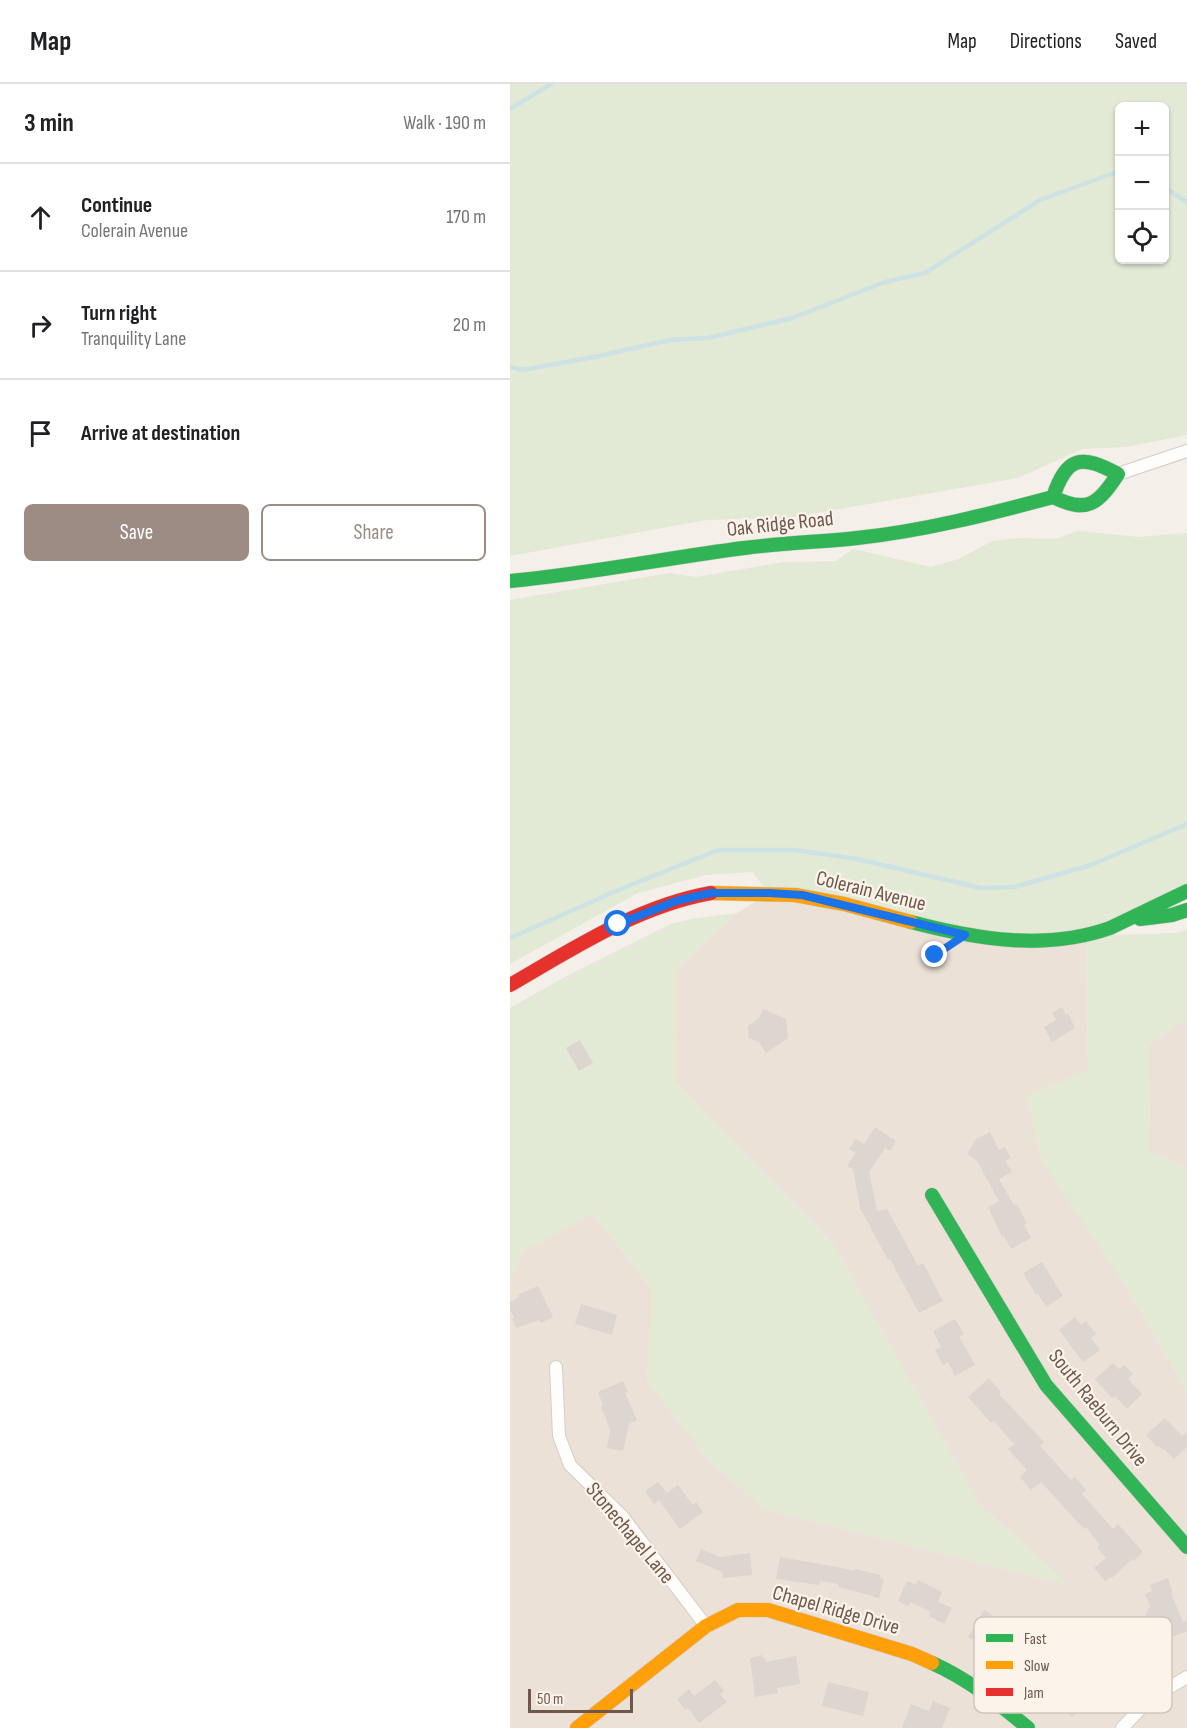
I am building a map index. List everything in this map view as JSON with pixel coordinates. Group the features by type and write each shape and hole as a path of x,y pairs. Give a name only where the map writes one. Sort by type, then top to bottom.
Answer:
{"street":[{"path":"1118,474 1105,466 1076,461 1065,469 1053,497 1076,507 1092,505 1106,492 1118,474 1187,451"},
{"name":"Oak Ridge Road","path":"510,581 553,577 782,543 858,538 972,519 1053,497"},
{"name":"Colerain Avenue","path":"510,985 618,924 676,901 710,893 802,895 965,935 1015,941 1086,936 1132,920 1168,898 1187,891"},
{"name":"Colerain Avenue","path":"1132,920 1172,915 1187,910"},
{"name":"South Raeburn Drive","path":"932,1195 1046,1385 1187,1547"},
{"name":"Stonechapel Lane","path":"556,1367 559,1436 570,1465 622,1516 706,1626"},
{"name":"Chapel Ridge Drive","path":"577,1728 706,1626 738,1610 768,1610 912,1654 953,1672 974,1686"},
{"path":"1172,1686 1187,1677"},
{"name":"Chapel Ridge Drive","path":"1010,1713 1028,1728"},
{"path":"1122,1728 1136,1713"}],"lane":[{"path":"935,955 965,935"}],"shaded area":[{"path":"769,893 1086,936 1088,1071 1027,1096 1128,1290 1187,1392 1187,1728 510,1728 510,1278 524,1250 593,1213 652,1290 647,1381 1069,1585 980,1505 832,1243 676,1083 675,970 737,913"},
{"path":"1187,1019 1187,1168 1150,1152 1149,1044"}],"green space":[{"path":"510,84 1187,84 1187,435 1126,447 1082,449 1018,478 788,518 706,520 510,556"},
{"path":"1077,531 1139,537 1187,533 1187,891 1090,936 1175,933 1187,930 1187,1019 1149,1044 1150,1152 1187,1168 1187,1392 1128,1290 1042,1162 1026,1096 1088,1070 1086,936 1050,940 769,893 752,872 706,875 638,893 510,964 510,600 670,573 696,577 784,562 836,561 853,549 931,567 959,559 992,541 1018,538 1056,539"},
{"path":"737,913 675,970 676,1083 832,1243 980,1505 1071,1586 763,1509 706,1458 647,1381 652,1290 593,1213 524,1250 510,1278 510,1008 563,978 671,924"}],"building":[{"path":"1062,1007 1066,1015 1068,1013 1075,1028 1052,1042 1044,1027 1056,1020 1052,1013"},
{"path":"763,1009 786,1019 788,1038 766,1053 759,1042 749,1038 748,1026 759,1018"},
{"path":"580,1040 593,1063 579,1071 566,1048"},
{"path":"875,1127 896,1141 890,1151 885,1148 869,1172 877,1211 887,1209 918,1266 923,1263 943,1301 919,1313 860,1208 853,1169 847,1166 856,1153 849,1149 856,1139 864,1144"},
{"path":"990,1132 999,1150 1005,1147 1011,1158 1005,1161 1012,1172 999,1179 1014,1205 1017,1204 1031,1238 1011,1249 1004,1236 1002,1237 988,1207 999,1201 977,1161 967,1154 976,1139"},
{"path":"1042,1262 1063,1296 1046,1307 1023,1273"},
{"path":"538,1286 553,1317 541,1323 539,1320 516,1328 512,1319 514,1318 510,1310 510,1302 519,1297 518,1295"},
{"path":"581,1304 617,1315 612,1335 575,1324"},
{"path":"1075,1317 1081,1325 1086,1321 1096,1334 1091,1338 1100,1350 1083,1362 1059,1330"},
{"path":"955,1319 964,1334 959,1336 975,1365 955,1376 948,1362 943,1365 935,1350 941,1347 933,1331"},
{"path":"1113,1363 1119,1369 1124,1365 1133,1374 1128,1379 1142,1394 1127,1409 1115,1396 1112,1398 1095,1379"},
{"path":"989,1378 1001,1392 999,1394 1044,1442 1040,1446 1071,1480 1075,1477 1086,1490 1082,1494 1113,1529 1118,1524 1143,1552 1112,1578 1105,1581 1094,1568 1106,1558 1097,1547 1100,1545 1086,1527 1084,1529 1041,1482 1031,1490 1020,1477 1027,1470 1008,1449 1014,1444 968,1397"},
{"path":"623,1381 628,1392 625,1393 637,1420 629,1424 623,1451 607,1448 610,1430 598,1392"},
{"path":"1165,1418 1182,1436 1187,1432 1187,1447 1174,1459 1164,1449 1157,1447 1146,1435"},
{"path":"658,1482 667,1493 678,1485 693,1505 696,1502 703,1512 680,1529 659,1500 654,1504 645,1491"},
{"path":"701,1549 720,1557 750,1553 752,1575 723,1578 722,1572 696,1561"},
{"path":"780,1557 880,1575 879,1577 884,1579 879,1598 839,1587 838,1584 820,1581 819,1585 776,1579"},
{"path":"1168,1578 1173,1593 1171,1593 1183,1622 1187,1620 1187,1631 1172,1637 1172,1617 1145,1617 1150,1606 1145,1594 1152,1591 1150,1585"},
{"path":"918,1580 942,1592 938,1602 952,1608 944,1624 929,1616 931,1612 910,1602 908,1606 898,1601 907,1581 916,1585"},
{"path":"984,1610 995,1617 980,1617"},
{"path":"974,1627 974,1641 968,1637"},
{"path":"762,1655 766,1662 796,1656 800,1684 777,1688 778,1693 755,1697 750,1658"},
{"path":"715,1680 724,1691 720,1694 727,1702 699,1723 688,1708 685,1710 677,1699 689,1689 694,1696"},
{"path":"828,1682 869,1692 863,1716 822,1706"},
{"path":"933,1701 950,1708 942,1728 902,1728 911,1704 929,1711"}],"waterway":[{"path":"510,109 551,84"},
{"path":"510,367 523,370 670,340 708,338 792,318 885,282 925,273 1040,200 1115,173"},
{"path":"1169,190 1187,202"},
{"path":"510,938 623,888 718,850 795,850 857,859 981,888 1015,887 1091,865 1187,824"}],"traffic: fast":[{"path":"510,581 744,548 882,535 956,521 1053,497 1075,505 1084,505 1098,499 1118,474 1094,463 1077,463 1070,466 1064,473 1053,497"},
{"path":"911,922 960,933 1010,940 1061,939 1110,928 1187,891"},
{"path":"1140,919 1172,915 1187,910"},
{"path":"932,1195 1046,1385 1187,1547"},
{"path":"932,1663 974,1687"},
{"path":"1009,1713 1028,1728"}],"traffic: slow":[{"path":"711,893 795,895 844,904 911,922"},
{"path":"577,1728 706,1626 738,1610 768,1610 912,1654 932,1663"}],"traffic: jam":[{"path":"510,985 582,943 632,918 684,899 711,893"}],"route":[{"path":"618,924 676,901 710,893 802,895 965,935 935,955"}]}
